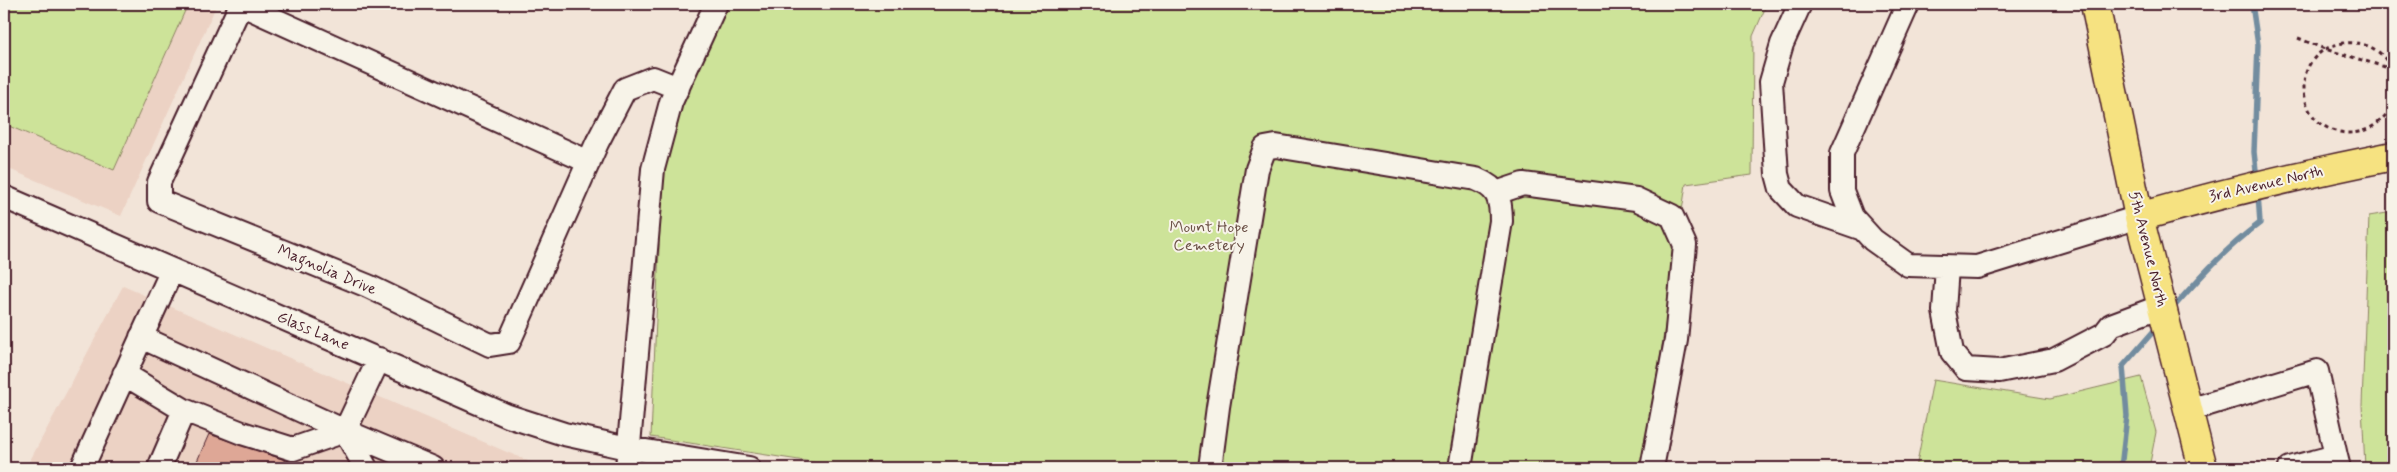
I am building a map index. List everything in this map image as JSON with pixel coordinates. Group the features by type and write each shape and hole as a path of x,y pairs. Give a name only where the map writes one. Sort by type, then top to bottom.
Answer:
{"main road":[{"name":"5th Avenue North","path":"2097,16 2139,217 2203,468"},
{"name":"3rd Avenue North","path":"2139,217 2202,199 2328,169 2393,156"}],"street":[{"name":"Magnolia Drive","path":"589,162 240,4 159,182 159,201 368,286 490,344 510,342 589,162 625,89 653,78 678,88"},
{"path":"627,458 653,169 671,102 716,4"},
{"path":"1800,4 1782,44 1771,82 1777,174 1781,189 1797,206 1863,229"},
{"path":"1908,4 1842,153 1842,191 1852,217 1873,240 1908,265 1977,267 2139,217"},
{"path":"1210,468 1256,169 1265,148 1276,146 1476,178 1488,184 1496,193 1501,203 1501,221 1460,468"},
{"path":"1496,193 1523,184 1636,199 1672,216 1685,245 1676,340 1652,468"},
{"name":"Glass Lane","path":"4,197 508,416 564,434 627,458 749,468"},
{"path":"1947,267 1944,311 1952,352 1966,369 1999,371 2054,360 2104,334 2111,324 2162,306"},
{"path":"82,468 172,270"},
{"path":"141,337 345,431 433,468"},
{"path":"124,374 184,410 242,433 293,450 345,431 379,360"},
{"path":"2189,410 2317,371 2338,462 2290,468"},
{"path":"159,468 184,410"},
{"path":"345,431 366,468"}],"path":[{"path":"2298,38 2325,49 2392,69"},
{"path":"2393,74 2392,69 2380,53 2363,44 2350,41 2337,43 2325,49 2314,59 2306,72 2303,86 2309,108 2323,125 2336,132 2366,131 2379,123 2389,112 2393,102"}],"shaded area":[{"path":"4,4 217,4 121,216 4,167"},
{"path":"123,286 544,468 26,468"}],"green space":[{"path":"4,4 188,4 114,170 4,124"},
{"name":"Mount Hope Cemetery","path":"724,4 1767,4 1753,36 1752,175 1686,184 1644,468 850,468 651,437 664,131"},
{"path":"2393,212 2393,468 2365,468 2362,405 2369,216"},
{"path":"2141,377 2156,432 2149,468 1916,468 1933,380 2050,399"}],"building":[{"path":"209,434 282,459 303,468 194,468"}],"waterway":[{"path":"2252,4 2258,45 2254,152 2257,180"},
{"path":"2172,309 2224,253 2260,223 2258,194"},
{"path":"2121,468 2127,416 2123,366 2158,326"}]}
